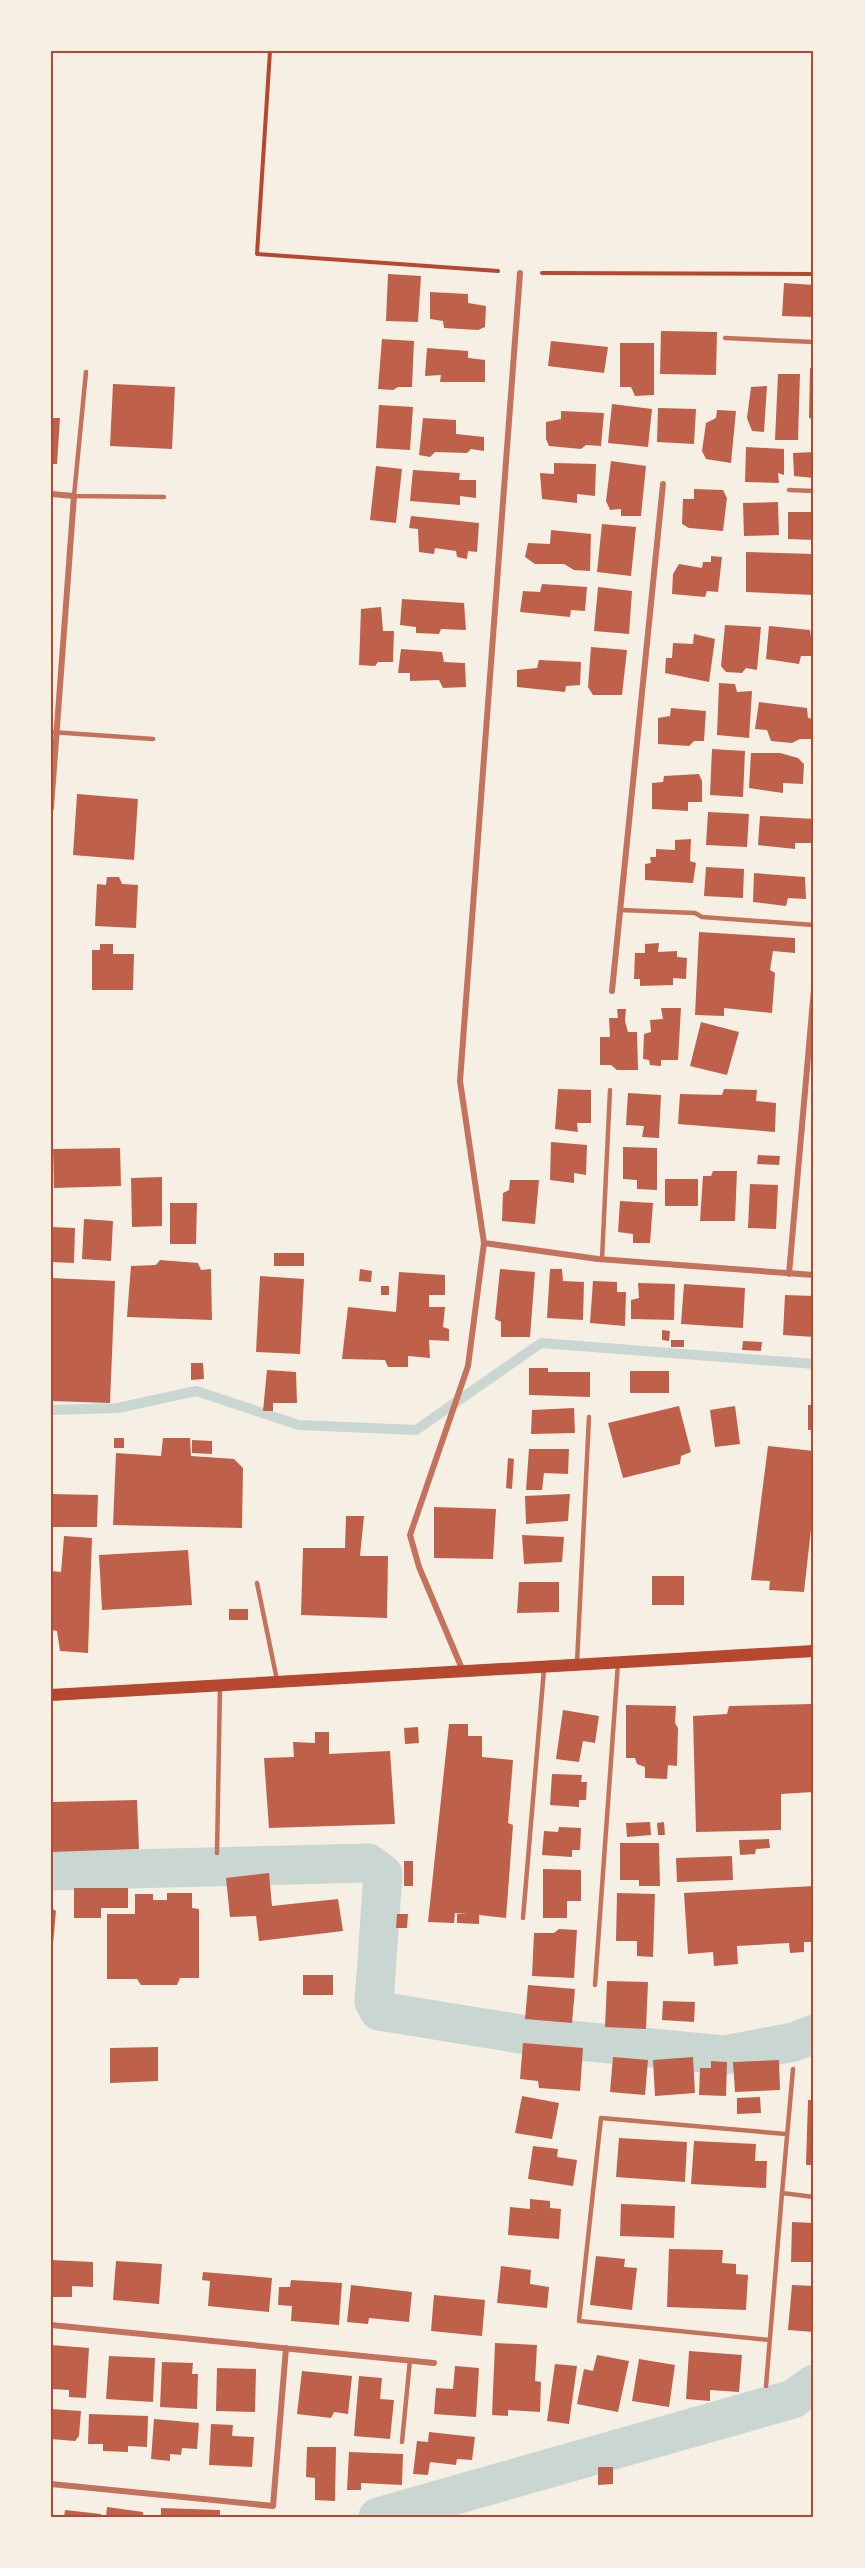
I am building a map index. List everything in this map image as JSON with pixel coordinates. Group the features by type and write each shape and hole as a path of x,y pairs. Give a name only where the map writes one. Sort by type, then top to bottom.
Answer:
{"main road":[{"path":"51,1695 814,1651"}],"street":[{"path":"463,1672 419,1567 410,1535 467,1370 484,1242 460,1081 520,273"},
{"path":"612,991 663,484"},
{"path":"51,494 74,496 54,732 51,808"},
{"path":"789,1274 814,989"},
{"path":"484,1242 602,1259 814,1275"},
{"path":"51,2325 434,2363"},
{"path":"51,2484 273,2506 286,2348"}],"lane":[{"path":"725,338 814,342"},
{"path":"86,372 74,496 164,497"},
{"path":"789,490 814,491"},
{"path":"54,732 153,739"},
{"path":"620,910 695,913 702,917 814,925"},
{"path":"602,1259 610,1090"},
{"path":"577,1665 589,1417"},
{"path":"257,1583 277,1683"},
{"path":"595,1985 618,1663"},
{"path":"523,1918 544,1667"},
{"path":"217,1853 220,1686"},
{"path":"766,2386 793,2069"},
{"path":"769,2340 579,2321 602,2118 786,2134"},
{"path":"782,2193 814,2197"},
{"path":"402,2442 410,2360"}],"path":[{"path":"270,51 257,254 520,273 814,274"}],"building":[{"path":"388,274 421,276 418,322 386,321"},
{"path":"784,283 814,285 814,317 782,316"},
{"path":"430,292 468,294 468,303 486,306 485,327 478,330 444,328 443,321 430,319"},
{"path":"661,331 717,332 716,375 660,374"},
{"path":"382,339 414,341 412,387 398,387 393,390 378,389"},
{"path":"551,341 608,347 604,373 548,366"},
{"path":"620,343 654,343 654,395 635,396 631,387 620,387"},
{"path":"427,348 468,351 468,358 485,360 485,382 440,382 441,375 425,376"},
{"path":"810,368 814,368 814,419 809,418"},
{"path":"778,374 800,374 798,440 775,440"},
{"path":"113,384 175,387 172,449 110,446"},
{"path":"767,386 764,432 752,431 747,418 751,387"},
{"path":"612,404 652,409 648,447 608,443"},
{"path":"379,405 413,407 410,450 376,448"},
{"path":"658,408 696,409 694,444 657,442"},
{"path":"717,410 736,411 731,463 706,459 702,451 706,423 716,418"},
{"path":"561,411 604,413 601,446 586,445 581,449 549,446 546,439 546,422 561,419"},
{"path":"51,418 60,418 57,464 51,464"},
{"path":"423,418 456,420 456,434 484,437 484,451 471,449 467,453 435,452 430,457 419,455"},
{"path":"746,447 784,449 784,475 778,473 779,483 745,482"},
{"path":"814,452 814,478 794,476 793,453"},
{"path":"611,461 646,466 641,516 621,516 621,509 610,510 606,501"},
{"path":"554,463 596,464 595,496 577,494 577,503 542,499 540,473 554,474"},
{"path":"376,466 402,469 396,523 370,520"},
{"path":"413,470 460,473 459,480 476,480 476,498 460,496 460,505 410,501"},
{"path":"694,489 723,490 727,498 723,531 689,528 682,524 683,499 694,499"},
{"path":"778,502 779,535 744,536 743,503"},
{"path":"788,512 814,512 814,540 788,539"},
{"path":"411,516 479,523 477,552 468,551 467,559 457,557 456,551 435,548 434,554 419,552 418,529 409,528"},
{"path":"602,524 636,527 631,576 597,572"},
{"path":"551,530 591,534 590,571 574,570 564,564 535,564 525,557 528,543 550,544"},
{"path":"746,552 814,554 814,595 746,592"},
{"path":"711,556 722,557 718,592 707,591 705,597 672,594 673,574 679,564 702,568 703,562 711,562"},
{"path":"542,584 587,587 585,611 571,610 570,617 520,612 523,591 540,592"},
{"path":"598,587 632,591 629,634 594,631"},
{"path":"402,599 464,603 466,630 441,629 439,634 416,633 416,627 400,625"},
{"path":"381,607 383,631 394,631 393,662 378,662 375,666 359,665 361,609"},
{"path":"725,625 761,627 757,670 746,668 742,673 726,672 721,666"},
{"path":"769,626 810,630 811,637 814,637 814,656 801,656 799,664 766,659"},
{"path":"694,634 715,639 709,682 665,673 666,658 672,658 673,643 693,644"},
{"path":"591,647 627,650 622,695 593,695 588,687"},
{"path":"401,649 442,652 444,662 465,663 466,687 443,688 439,680 410,681 410,673 398,673"},
{"path":"539,660 581,662 580,685 566,686 565,692 517,687 517,670 537,668"},
{"path":"719,683 735,684 737,692 752,691 749,738 717,735"},
{"path":"759,702 807,708 808,718 814,719 813,739 800,739 792,743 771,741 767,730 755,729"},
{"path":"671,708 706,711 704,741 694,741 689,746 658,744 658,718 670,716"},
{"path":"712,749 745,751 743,797 710,795"},
{"path":"751,753 780,753 798,758 804,764 803,784 783,783 783,793 749,788"},
{"path":"699,774 702,781 702,802 688,802 688,811 652,809 652,783 663,782 664,776"},
{"path":"77,794 138,799 134,860 73,855"},
{"path":"708,812 749,814 747,847 706,845"},
{"path":"760,816 814,819 813,843 795,843 795,849 758,845"},
{"path":"691,839 690,861 696,863 693,883 645,880 645,864 651,863 650,857 656,857 656,849 675,850 675,840"},
{"path":"706,867 744,869 743,898 704,896"},
{"path":"754,873 805,877 806,899 788,898 786,906 753,902"},
{"path":"107,877 119,877 122,884 138,885 136,928 95,926 97,884 106,885"},
{"path":"699,932 795,938 795,953 773,951 770,970 775,973 772,1013 724,1008 724,1016 695,1015"},
{"path":"659,943 658,952 677,951 677,957 687,958 686,979 673,978 673,985 640,986 640,979 634,979 635,953 645,953 645,944"},
{"path":"100,944 113,944 113,954 134,954 133,990 92,990 92,950 100,950"},
{"path":"661,1008 681,1008 678,1060 661,1060 661,1066 650,1065 649,1060 643,1059 644,1034 651,1032 650,1020 663,1019"},
{"path":"617,1009 626,1009 625,1021 628,1032 637,1032 638,1070 617,1070 611,1065 600,1065 600,1037 610,1037 609,1018 618,1018"},
{"path":"701,1022 739,1032 727,1075 690,1066"},
{"path":"558,1089 591,1090 591,1123 577,1123 578,1132 555,1129"},
{"path":"724,1089 757,1090 756,1101 776,1103 775,1132 678,1124 680,1094 722,1095"},
{"path":"628,1093 661,1095 659,1138 642,1137 644,1126 626,1125"},
{"path":"551,1142 587,1145 586,1175 574,1173 574,1183 550,1180"},
{"path":"623,1147 657,1148 657,1190 637,1189 637,1180 623,1179"},
{"path":"120,1148 121,1186 54,1188 53,1149"},
{"path":"758,1155 780,1156 779,1165 757,1164"},
{"path":"713,1171 737,1171 735,1221 700,1221 703,1176 711,1176"},
{"path":"162,1177 162,1226 132,1227 131,1178"},
{"path":"665,1179 698,1179 698,1206 665,1206"},
{"path":"510,1180 539,1180 535,1224 502,1221 503,1193 509,1190"},
{"path":"750,1184 778,1185 776,1229 748,1228"},
{"path":"620,1201 653,1203 650,1243 633,1243 633,1234 618,1232"},
{"path":"170,1203 197,1203 196,1244 170,1244"},
{"path":"84,1219 113,1221 111,1261 82,1259"},
{"path":"51,1227 75,1228 74,1263 51,1262"},
{"path":"274,1253 304,1253 304,1266 274,1266"},
{"path":"160,1260 198,1263 201,1270 211,1269 212,1320 127,1317 131,1266 156,1265"},
{"path":"360,1269 372,1271 371,1282 359,1281"},
{"path":"500,1269 535,1272 530,1337 501,1337 501,1322 495,1319"},
{"path":"550,1269 562,1269 563,1281 584,1282 583,1320 547,1318"},
{"path":"399,1272 445,1275 445,1295 429,1295 429,1307 445,1307 443,1327 449,1329 449,1341 429,1340 430,1358 408,1356 408,1367 388,1367 385,1360 342,1359 348,1307 396,1312"},
{"path":"260,1276 304,1279 300,1354 256,1352"},
{"path":"51,1278 115,1281 110,1403 51,1401"},
{"path":"593,1281 617,1282 617,1292 626,1292 625,1326 590,1323"},
{"path":"638,1283 675,1284 674,1320 631,1319 631,1300 639,1298"},
{"path":"684,1284 745,1288 743,1328 681,1324"},
{"path":"381,1286 389,1286 389,1295 381,1295"},
{"path":"785,1295 814,1296 814,1337 783,1335"},
{"path":"662,1330 670,1331 669,1341 662,1340"},
{"path":"671,1340 684,1340 684,1347 671,1347"},
{"path":"743,1341 762,1342 761,1351 742,1350"},
{"path":"191,1363 203,1363 204,1379 191,1380"},
{"path":"529,1368 548,1368 548,1372 590,1372 590,1397 529,1395"},
{"path":"267,1370 296,1372 297,1403 273,1403 273,1411 263,1411"},
{"path":"630,1371 669,1371 669,1393 630,1393"},
{"path":"808,1405 814,1405 814,1430 808,1430"},
{"path":"679,1406 691,1452 681,1456 680,1464 623,1478 608,1423"},
{"path":"735,1406 740,1444 715,1447 710,1410"},
{"path":"574,1408 575,1433 531,1434 532,1410"},
{"path":"114,1438 124,1438 124,1448 114,1448"},
{"path":"163,1438 190,1438 191,1456 234,1459 243,1468 242,1528 113,1525 116,1453 161,1456"},
{"path":"192,1440 212,1441 212,1454 192,1453"},
{"path":"768,1446 814,1451 814,1502 804,1592 769,1590 770,1581 751,1580"},
{"path":"529,1449 569,1449 568,1474 544,1473 542,1490 526,1490"},
{"path":"508,1458 514,1459 512,1489 506,1488"},
{"path":"51,1494 98,1495 97,1527 51,1527"},
{"path":"570,1494 568,1521 526,1524 525,1496"},
{"path":"434,1507 496,1509 493,1559 434,1558"},
{"path":"346,1516 364,1516 360,1556 388,1556 387,1618 301,1615 303,1548 345,1548"},
{"path":"522,1535 564,1537 562,1562 524,1564"},
{"path":"64,1536 92,1538 88,1653 60,1651 57,1631 51,1630 51,1571 61,1572"},
{"path":"188,1550 192,1605 102,1610 99,1555"},
{"path":"652,1576 684,1576 684,1605 652,1605"},
{"path":"519,1582 559,1582 559,1612 517,1613"},
{"path":"229,1609 248,1609 248,1620 229,1620"},
{"path":"811,1704 813,1792 781,1794 781,1830 696,1832 693,1716 727,1714 729,1706"},
{"path":"626,1705 676,1706 677,1766 668,1765 667,1779 645,1778 645,1767 637,1764 635,1758 626,1758"},
{"path":"563,1710 599,1716 595,1743 583,1741 579,1762 556,1759"},
{"path":"449,1724 468,1724 468,1736 482,1736 482,1757 513,1760 508,1823 513,1825 506,1918 479,1915 479,1924 457,1923 457,1914 467,1914 455,1913 454,1923 428,1922"},
{"path":"418,1727 419,1743 405,1744 404,1728"},
{"path":"315,1732 329,1732 329,1754 390,1751 395,1824 269,1828 264,1758 294,1757 293,1742 315,1743"},
{"path":"552,1774 582,1775 581,1782 587,1782 586,1800 579,1800 579,1807 550,1805"},
{"path":"137,1800 139,1849 51,1852 51,1802"},
{"path":"650,1822 651,1835 627,1837 626,1823"},
{"path":"664,1822 665,1835 658,1835 657,1823"},
{"path":"559,1827 581,1828 580,1850 572,1850 572,1857 542,1855 544,1831 558,1832"},
{"path":"769,1839 770,1848 756,1849 755,1854 740,1855 739,1840"},
{"path":"620,1843 659,1843 660,1886 639,1886 639,1880 620,1880"},
{"path":"732,1856 733,1880 677,1882 676,1858"},
{"path":"404,1861 413,1861 413,1886 404,1886"},
{"path":"543,1869 581,1870 581,1901 567,1901 567,1918 543,1918"},
{"path":"269,1873 272,1906 338,1899 343,1931 259,1941 256,1916 230,1917 226,1878"},
{"path":"814,1886 814,1942 804,1942 804,1952 790,1953 789,1943 737,1946 738,1964 714,1966 713,1952 688,1954 684,1893"},
{"path":"74,1888 128,1888 128,1908 101,1908 101,1918 74,1918"},
{"path":"167,1893 192,1893 192,1908 199,1909 199,1978 180,1978 177,1985 141,1985 137,1979 107,1979 107,1914 135,1914 135,1894 153,1894 153,1900 167,1900"},
{"path":"617,1893 655,1894 653,1957 637,1956 637,1941 616,1941"},
{"path":"51,1908 56,1911 53,1944 51,1944"},
{"path":"397,1914 408,1914 407,1928 396,1928"},
{"path":"559,1929 577,1930 574,1978 532,1976 534,1933 554,1933"},
{"path":"303,1975 333,1975 333,1995 303,1995"},
{"path":"607,1981 648,1982 646,2029 605,2027"},
{"path":"528,1985 575,1989 572,2023 525,2019"},
{"path":"663,2001 695,2002 694,2022 662,2020"},
{"path":"523,2043 583,2048 580,2091 539,2088 538,2081 520,2079"},
{"path":"158,2047 158,2081 110,2083 110,2048"},
{"path":"613,2057 648,2060 645,2095 610,2092"},
{"path":"693,2057 695,2093 655,2096 653,2060"},
{"path":"779,2060 780,2090 735,2092 733,2062"},
{"path":"711,2061 727,2062 726,2096 699,2095 700,2068 711,2068"},
{"path":"522,2096 559,2103 552,2139 515,2133"},
{"path":"760,2097 761,2113 737,2114 737,2098"},
{"path":"808,2100 814,2100 814,2165 806,2165"},
{"path":"619,2138 687,2142 685,2182 616,2177"},
{"path":"694,2141 756,2144 755,2161 767,2161 766,2188 691,2184"},
{"path":"533,2146 558,2149 557,2157 577,2160 573,2186 528,2179"},
{"path":"530,2199 550,2201 550,2208 561,2209 559,2239 508,2235 510,2207 530,2209"},
{"path":"621,2204 675,2206 674,2238 620,2236"},
{"path":"792,2222 814,2223 814,2262 791,2262"},
{"path":"669,2249 723,2250 722,2263 736,2264 736,2274 748,2275 746,2310 667,2307"},
{"path":"596,2256 625,2259 624,2267 637,2268 632,2310 590,2305"},
{"path":"51,2260 93,2262 93,2287 72,2286 72,2297 51,2297"},
{"path":"116,2261 162,2264 159,2304 113,2300"},
{"path":"501,2266 531,2270 530,2284 549,2287 547,2308 497,2303"},
{"path":"203,2272 272,2278 269,2312 208,2306 210,2281 202,2280"},
{"path":"291,2280 342,2283 339,2325 291,2321 292,2306 278,2305 279,2287 290,2287"},
{"path":"351,2285 412,2292 409,2322 369,2318 368,2324 347,2322"},
{"path":"792,2285 814,2286 814,2332 788,2330"},
{"path":"434,2295 485,2300 482,2336 431,2331"},
{"path":"495,2343 537,2345 535,2381 541,2382 540,2412 508,2410 508,2416 492,2415"},
{"path":"51,2345 89,2348 86,2398 69,2397 69,2390 51,2389"},
{"path":"689,2351 742,2355 739,2392 710,2390 710,2401 686,2399"},
{"path":"597,2355 629,2361 618,2412 577,2404 584,2369 593,2371"},
{"path":"109,2356 155,2358 153,2402 106,2399"},
{"path":"639,2359 675,2365 669,2407 632,2401"},
{"path":"162,2362 193,2363 192,2374 198,2374 197,2409 160,2407"},
{"path":"555,2364 577,2366 569,2424 547,2421"},
{"path":"455,2366 479,2368 476,2417 434,2414 436,2388 453,2389"},
{"path":"217,2368 256,2369 255,2412 216,2411"},
{"path":"302,2371 352,2376 348,2414 334,2412 331,2418 297,2414"},
{"path":"359,2376 382,2378 380,2399 394,2400 390,2439 354,2436"},
{"path":"51,2409 81,2411 79,2436 75,2441 51,2439"},
{"path":"89,2414 148,2416 147,2447 128,2446 128,2452 103,2451 103,2444 88,2444"},
{"path":"154,2419 199,2423 197,2449 182,2448 181,2455 170,2454 170,2461 151,2459"},
{"path":"211,2424 233,2425 232,2436 254,2437 252,2467 209,2465"},
{"path":"429,2432 475,2437 472,2460 457,2459 456,2465 430,2462 428,2475 413,2474 417,2441 428,2442"},
{"path":"307,2447 336,2447 335,2501 315,2500 315,2478 306,2477"},
{"path":"349,2452 403,2454 402,2485 361,2483 361,2490 347,2490"},
{"path":"598,2467 613,2467 613,2484 598,2485"},
{"path":"107,2507 143,2512 143,2517 106,2517"},
{"path":"161,2508 220,2510 220,2517 161,2517"},
{"path":"65,2510 101,2514 100,2517 64,2517"}],"waterway":[{"path":"51,1410 118,1408 196,1391 299,1425 416,1430 541,1343 814,1364"},
{"path":"51,1871 368,1863 383,1874 374,2002 379,2011 539,2037 724,2055 794,2042 814,2034"},
{"path":"378,2517 793,2399 814,2384"}]}
